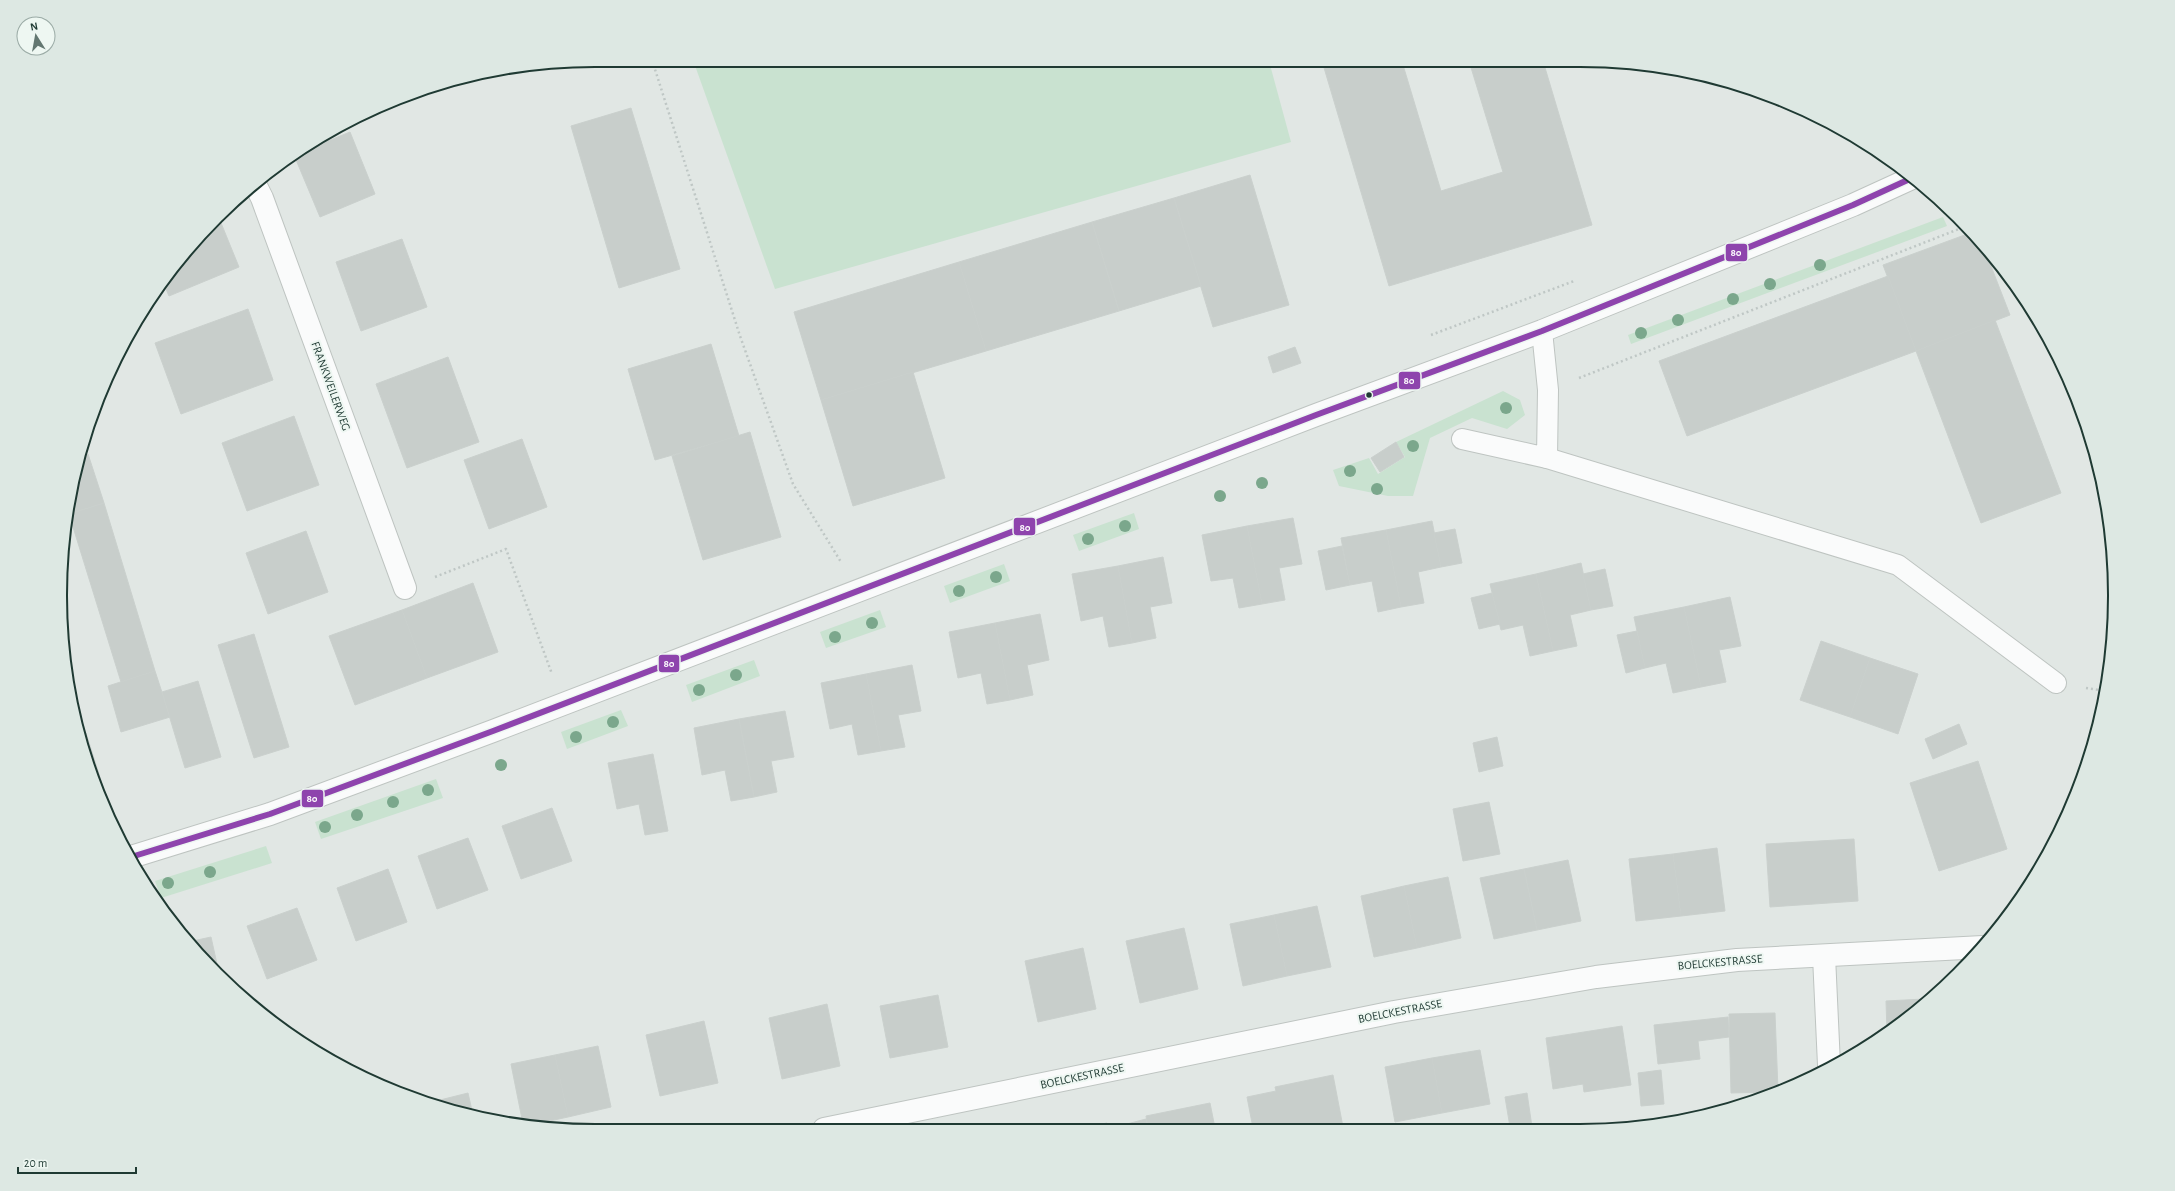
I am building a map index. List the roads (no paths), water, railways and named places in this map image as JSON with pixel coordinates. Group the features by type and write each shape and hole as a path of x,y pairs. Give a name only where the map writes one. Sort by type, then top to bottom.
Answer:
{"street":[{"path":"136,856 270,814 378,775 1309,417 1542,331 1846,208 1907,180"},
{"name":"FRANKWEILERWEG","path":"258,189 405,588"},
{"name":"BOELCKESTRASSE","path":"848,1124 1394,1012 1516,990 1680,966 1974,948"},
{"path":"1824,956 1829,1061"}],"lane":[{"path":"1542,331 1548,390 1547,458"},
{"path":"1462,439 1547,458 1898,565 2056,683"}]}
